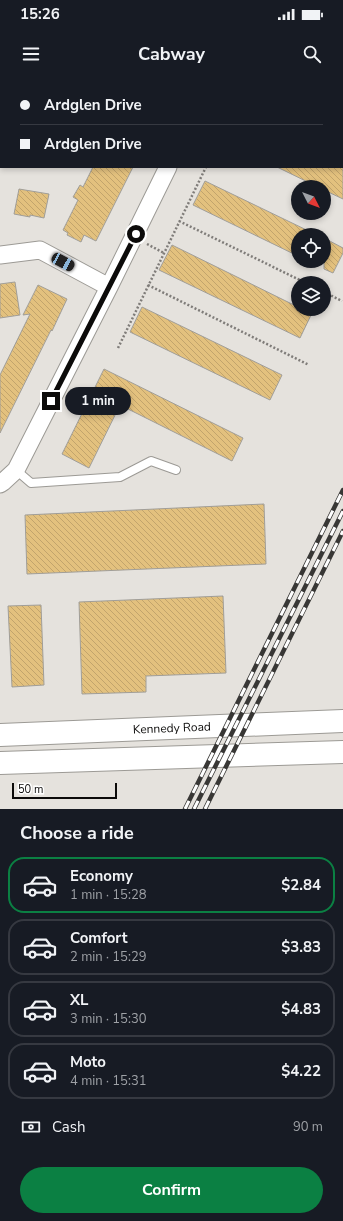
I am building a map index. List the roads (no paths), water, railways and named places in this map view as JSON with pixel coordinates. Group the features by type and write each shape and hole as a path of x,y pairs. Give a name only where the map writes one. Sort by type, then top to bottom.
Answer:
{"main road":[{"name":"Kennedy Road","path":"0,735 343,721"},
{"path":"0,763 343,752"}],"street":[{"path":"0,484 16,470 168,168"},
{"path":"0,254 40,250 109,287"}],"lane":[{"path":"16,470 31,483 120,477 151,461 176,470"}],"railway":[{"path":"185,809 343,490"},
{"path":"194,809 343,511"},
{"path":"205,809 343,531"}]}
